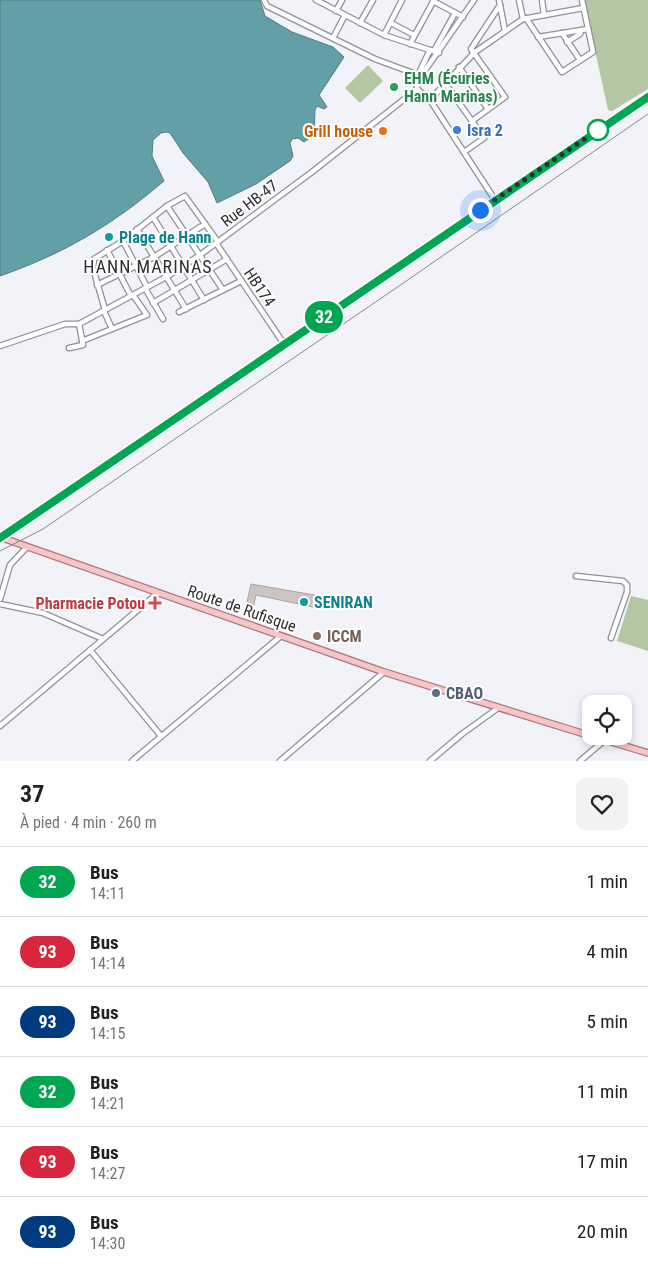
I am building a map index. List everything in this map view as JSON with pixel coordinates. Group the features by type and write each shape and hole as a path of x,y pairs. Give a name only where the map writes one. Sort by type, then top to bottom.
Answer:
{"main road":[{"name":"Route de Rufisque","path":"0,537 384,672 582,733"},
{"name":"Route de Rufisque","path":"622,745 648,753"}],"street":[{"path":"264,0 267,6 375,59 418,75 423,75 456,13"},
{"path":"316,0 384,35 434,52"},
{"path":"336,11 342,0"},
{"path":"360,23 373,0"},
{"path":"384,35 402,0"},
{"path":"410,44 434,0 463,17"},
{"path":"474,0 418,75 417,89 430,100 495,200"},
{"path":"520,0 524,18 562,72 593,52 582,0"},
{"path":"542,0 544,15"},
{"path":"499,2 505,31"},
{"path":"472,121 505,95 471,49 499,2"},
{"path":"430,100 475,52 524,18 584,8"},
{"path":"333,38 346,15"},
{"path":"390,23 414,35"},
{"path":"538,37 588,29"},
{"path":"567,42 580,34 580,30"},
{"path":"562,33 580,60"},
{"path":"459,67 488,109"},
{"path":"445,83 484,138 464,152"},
{"name":"Rue HB-47","path":"0,346 65,324 79,324 166,277 217,243 417,89"},
{"path":"0,537 648,97"},
{"name":"HB174","path":"167,206 185,196 284,344"},
{"path":"112,329 97,285 93,262 96,257 123,241 167,206 223,290"},
{"path":"153,217 204,300"},
{"path":"97,285 172,247 205,224"},
{"path":"137,229 186,309"},
{"path":"123,241 137,266 153,303 163,319"},
{"path":"69,348 147,315 132,296 107,250"},
{"path":"153,303 227,260"},
{"path":"179,312 241,281"},
{"path":"79,324 83,343"},
{"path":"1,596 10,565 27,547"},
{"path":"576,576 623,581 627,585 627,592 611,638"},
{"path":"0,726 158,593"},
{"path":"0,604 43,613 103,639"},
{"path":"132,761 281,636"},
{"path":"90,650 162,736"},
{"path":"280,761 384,672"},
{"path":"430,761 462,734 498,708"},
{"path":"580,761 599,745"}],"green space":[{"path":"584,0 648,0 648,89 612,111 608,110"},
{"path":"368,65 383,81 360,103 345,88"},
{"path":"631,596 648,600 648,651 617,641"}],"water":[{"path":"0,0 260,0 265,16 292,32 333,47 344,57 319,95 327,107 324,109 317,106 315,110 314,135 304,142 298,138 292,139 290,143 293,156 290,161 256,184 217,203 208,182 183,153 170,133 161,133 153,140 152,156 164,181 125,212 86,237 46,258 0,276"}],"building":[{"name":"SENIRAN","path":"251,584 320,596 318,608 256,595 252,613 245,611"}],"railway":[{"path":"0,551 43,529 648,114"}],"bus line":[{"name":"32","path":"0,538 635,104 648,97"}],"place":[{"name":"EHM (Écuries Hann Marinas)","path":"394,87"},
{"name":"Isra 2","path":"457,130"},
{"name":"Grill house","path":"383,131"},
{"name":"Plage de Hann","path":"109,237"},
{"name":"SENIRAN","path":"304,602"},
{"name":"Pharmacie Potou","path":"155,603"},
{"name":"ICCM","path":"317,636"},
{"name":"CBAO","path":"436,693"}],"district":[{"name":"HANN MARINAS","path":"148,267"}],"route":[{"path":"480,210 598,130"}]}
